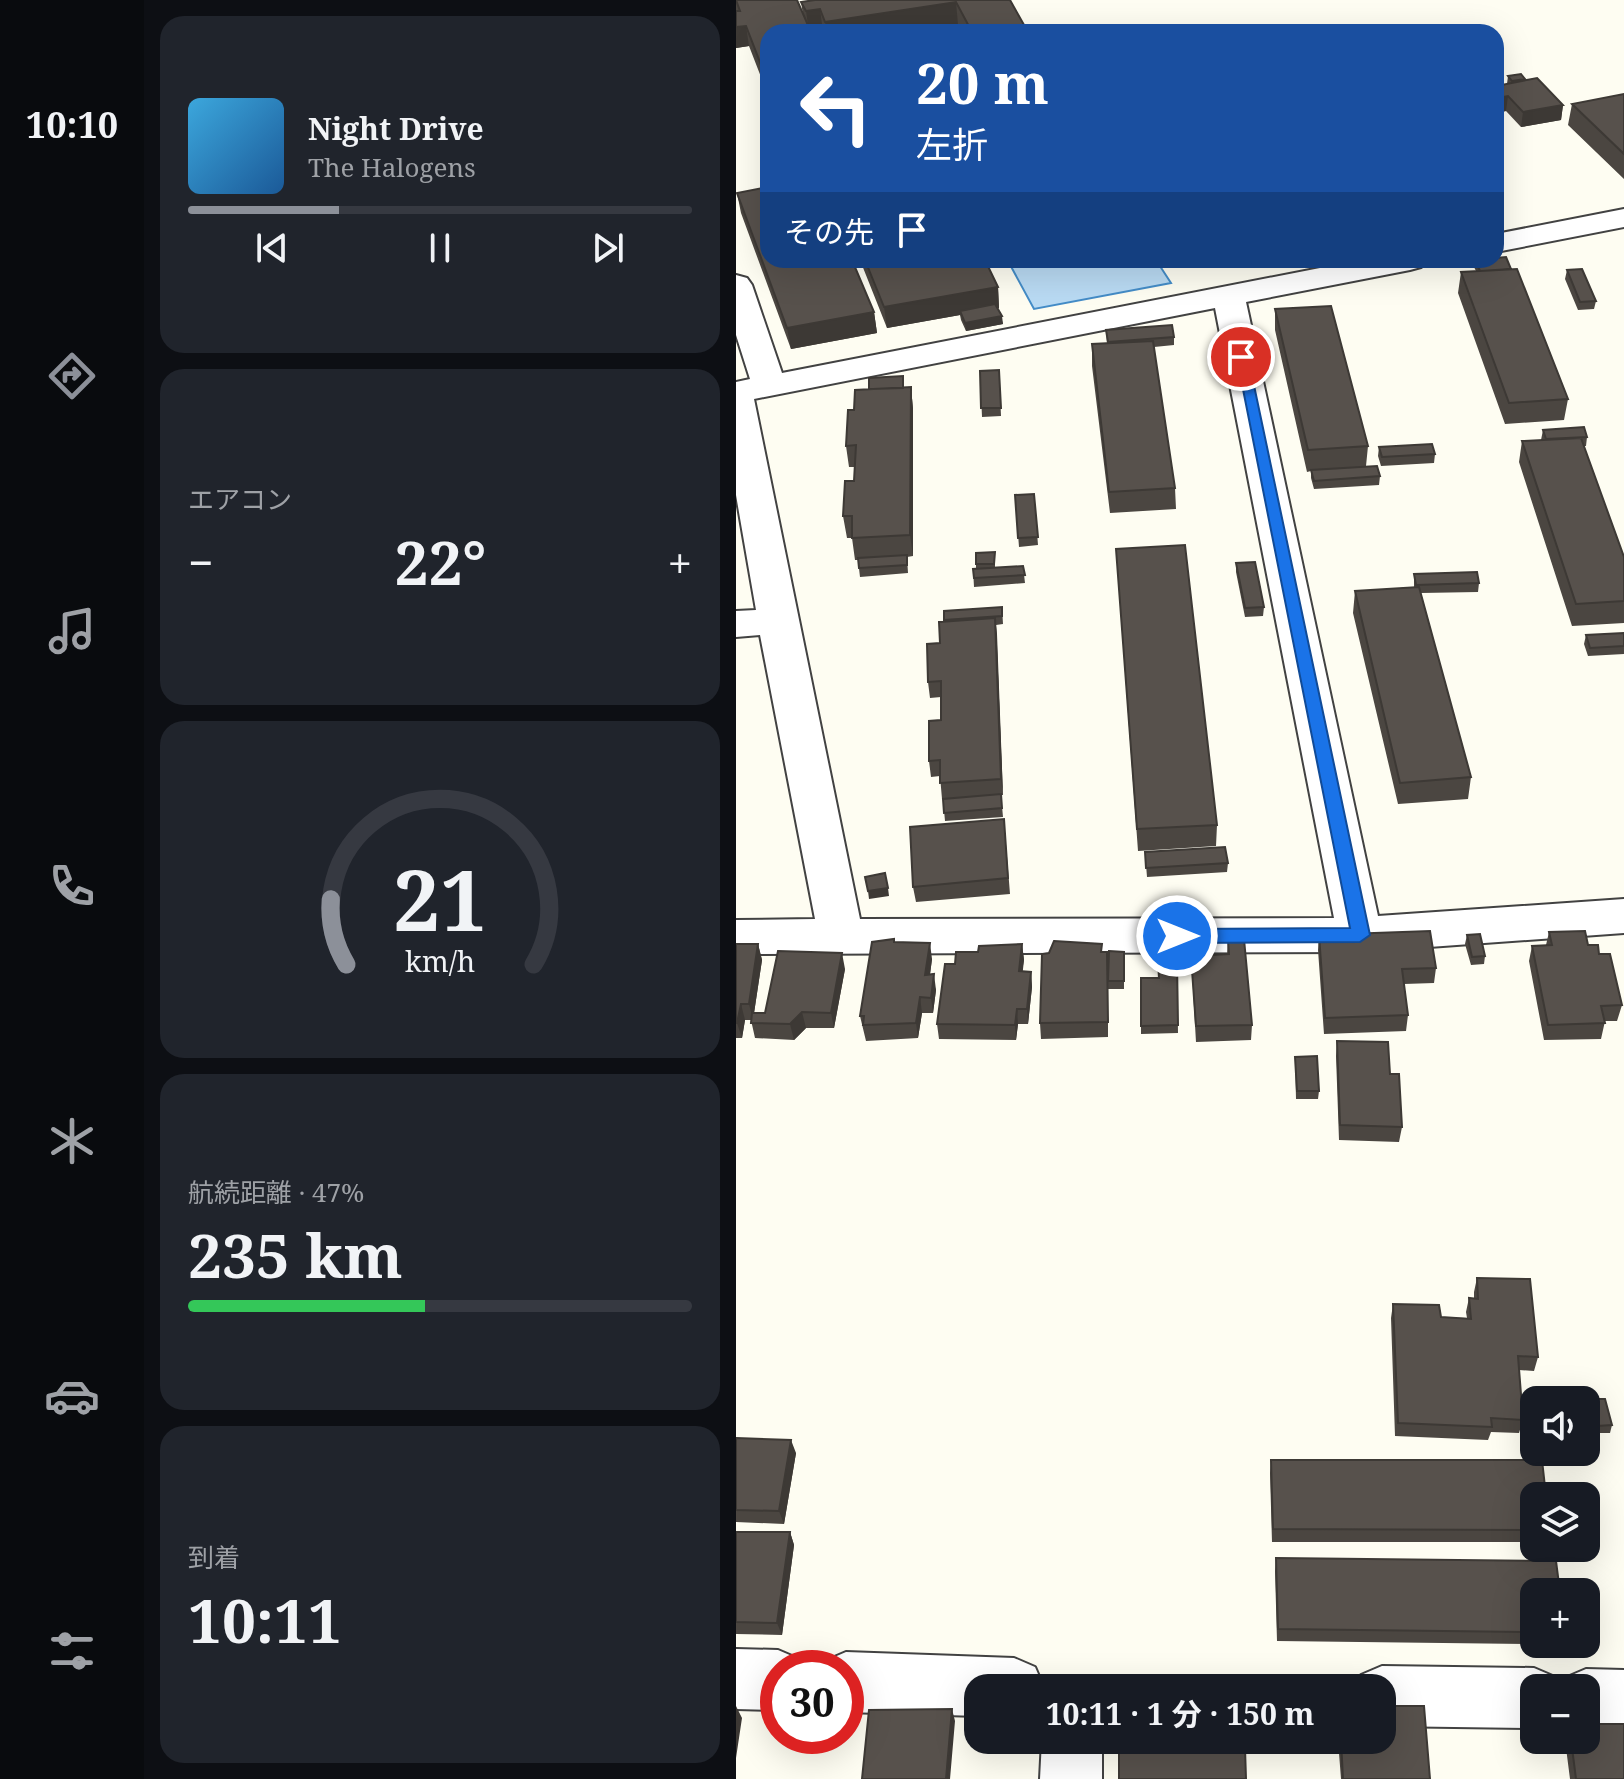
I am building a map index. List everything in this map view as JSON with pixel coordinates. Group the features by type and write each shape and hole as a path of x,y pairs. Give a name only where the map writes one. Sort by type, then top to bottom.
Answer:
{"street":[{"path":"1504,241 1624,218"},
{"path":"747,390 1370,268"},
{"path":"736,285 777,621 841,937"},
{"path":"1229,296 1360,935"},
{"path":"736,624 777,621"},
{"path":"736,937 1360,935 1624,916"},
{"path":"736,1679 760,1680"},
{"path":"864,1683 964,1686"},
{"path":"1396,1696 1520,1698"},
{"path":"1600,1699 1624,1700"},
{"path":"1071,1779 1072,1754"}],"water":[{"path":"1012,268 1161,268 1171,283 1034,309"}],"building":[{"path":"736,0 797,0 808,24 760,24 760,62 746,26 736,27 736,11 740,11"},
{"path":"1010,0 1024,24 968,24 956,2 825,22 820,9 806,11 801,2"},
{"path":"1521,74 1525,79 1512,81 1508,76"},
{"path":"1537,78 1563,105 1523,112 1508,96 1504,97 1504,84"},
{"path":"1624,94 1624,154 1572,104"},
{"path":"760,189 760,255 737,193"},
{"path":"1504,257 1511,269 1480,271 1479,268 1504,268"},
{"path":"765,268 855,268 874,312 787,328"},
{"path":"868,268 989,268 998,287 884,307"},
{"path":"1517,269 1568,399 1509,403 1461,272"},
{"path":"1582,269 1596,301 1580,302 1567,270"},
{"path":"995,304 1002,316 965,323 960,311"},
{"path":"1331,306 1368,446 1308,450 1275,309"},
{"path":"1172,325 1174,337 1108,342 1106,330"},
{"path":"1153,341 1175,488 1109,492 1092,344"},
{"path":"999,370 1001,408 981,408 980,371"},
{"path":"903,376 903,388 869,389 869,378"},
{"path":"911,387 910,535 852,538 852,516 843,516 845,481 854,481 856,445 846,446 848,410 854,410 855,390"},
{"path":"1584,427 1587,437 1546,439 1543,430"},
{"path":"1581,438 1624,557 1624,601 1576,604 1522,441"},
{"path":"1432,444 1435,454 1382,457 1379,447"},
{"path":"1377,466 1380,476 1314,481 1311,470"},
{"path":"1034,494 1038,537 1018,538 1015,495"},
{"path":"1185,545 1217,825 1137,829 1116,549"},
{"path":"995,552 994,564 976,564 976,553"},
{"path":"907,555 907,565 859,568 858,558"},
{"path":"1255,562 1264,607 1245,608 1236,563"},
{"path":"1023,566 1025,575 974,578 973,569"},
{"path":"1477,572 1479,583 1416,585 1414,574"},
{"path":"1419,587 1471,777 1400,783 1355,591"},
{"path":"1002,607 1002,616 944,620 944,611"},
{"path":"995,618 1001,779 940,783 940,760 929,761 929,721 941,720 941,681 928,682 927,644 940,643 939,622"},
{"path":"1624,633 1624,646 1590,648 1586,635"},
{"path":"1001,794 1002,808 944,813 943,799"},
{"path":"1004,819 1008,878 913,887 910,827"},
{"path":"1225,847 1228,863 1146,868 1145,852"},
{"path":"885,873 888,888 868,891 865,877"},
{"path":"1430,931 1436,968 1402,969 1408,1015 1325,1018 1319,935"},
{"path":"1585,931 1588,945 1598,945 1599,954 1610,954 1622,1005 1601,1006 1605,1023 1548,1025 1532,946 1552,945 1549,932"},
{"path":"1480,934 1485,956 1472,957 1467,935"},
{"path":"894,939 894,942 930,943 925,975 934,974 931,998 920,997 916,1023 863,1025 864,1016 860,1016 872,942"},
{"path":"1244,939 1252,1025 1196,1026 1191,956 1229,954 1228,940"},
{"path":"1054,941 1102,944 1101,952 1107,952 1108,1022 1040,1023 1042,954 1049,953"},
{"path":"736,944 758,944 749,1004 741,1004 737,1023 736,1023"},
{"path":"1022,944 1019,971 1031,972 1027,1009 1017,1009 1015,1025 937,1024 945,964 955,964 956,952 978,952 979,946"},
{"path":"778,951 842,953 831,1013 802,1012 790,1024 751,1023 752,1013 765,1013"},
{"path":"1109,951 1124,952 1124,981 1108,981"},
{"path":"1158,962 1177,962 1178,1025 1141,1026 1141,978 1159,978"},
{"path":"1337,1041 1388,1042 1390,1074 1399,1074 1402,1127 1340,1125"},
{"path":"1317,1056 1319,1091 1297,1091 1295,1057"},
{"path":"1477,1278 1530,1279 1538,1357 1518,1356 1520,1420 1491,1418 1492,1427 1398,1423 1393,1304 1439,1305 1441,1317 1471,1319 1469,1298 1478,1299"},
{"path":"1600,1399 1605,1399 1612,1425 1600,1426"},
{"path":"736,1438 791,1440 779,1511 736,1510"},
{"path":"1271,1460 1520,1460 1520,1466 1543,1466 1544,1482 1520,1482 1520,1530 1273,1529"},
{"path":"736,1532 790,1532 777,1623 736,1622"},
{"path":"1276,1558 1556,1562 1558,1578 1520,1578 1520,1632 1278,1629"},
{"path":"1396,1706 1424,1706 1430,1779 1343,1779 1342,1754 1396,1754"},
{"path":"952,1709 946,1779 862,1779 869,1710"},
{"path":"1600,1724 1624,1724 1624,1779 1576,1779 1573,1754 1600,1754"},
{"path":"1119,1754 1245,1754 1246,1779 1119,1779"}],"route":[{"path":"1177,936 1360,935 1241,357"}]}
